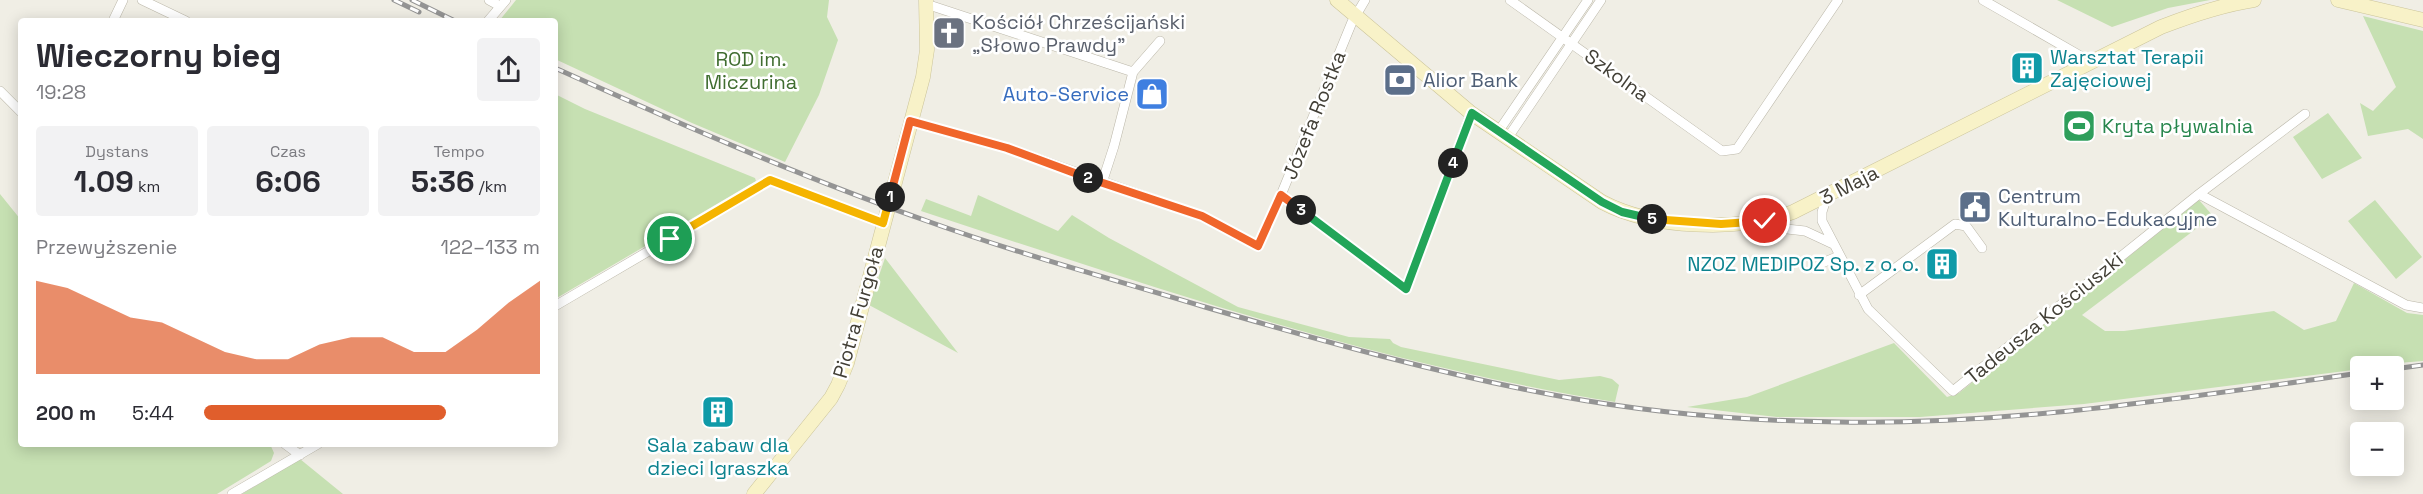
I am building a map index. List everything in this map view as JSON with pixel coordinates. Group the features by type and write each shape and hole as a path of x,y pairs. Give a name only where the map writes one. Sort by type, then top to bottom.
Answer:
{"main road":[{"name":"3 Maja","path":"1337,0 1472,113 1589,194 1622,212 1655,220 1740,224 1787,215 2161,27 2198,12 2230,3 2254,0"},
{"path":"2338,0 2423,20"},
{"name":"Piotra Furgoła","path":"754,494 838,386 923,77 927,50 926,2"}],"street":[{"path":"114,18 123,0"},
{"path":"142,0 180,18"},
{"path":"489,0 503,3 490,18"},
{"name":"Józefa Rostka","path":"1102,183 1202,216 1258,246 1365,0"},
{"name":"Szkolna","path":"1510,0 1722,151 1737,149 1839,0"},
{"path":"1503,136 1563,36 1588,0"},
{"path":"1503,136 1601,0"},
{"path":"1983,0 2091,62"},
{"path":"926,2 1133,72"},
{"path":"910,121 1007,148 1102,183 1133,72 1160,42"},
{"path":"0,91 18,109"},
{"path":"1281,195 1406,289 1472,113"},
{"name":"Tadeusza Kościuszki","path":"1827,196 1822,219 1868,309 1953,391 2199,194 2305,114"},
{"path":"558,304 770,180 883,223"},
{"path":"2199,194 2406,305 2423,308"},
{"path":"1740,224 1805,231 1833,244"},
{"path":"1859,295 1955,224 1966,226 1982,248"},
{"path":"1822,263 1839,256"},
{"path":"289,447 300,455"},
{"path":"232,494 313,447"}],"green space":[{"name":"ROD im. Miczurina","path":"516,0 829,0 827,17 838,40 819,95 785,162 692,123 558,60 558,18 501,18"},
{"path":"2057,0 2210,0 2168,8 2112,27"},
{"path":"2363,16 2423,31 2423,139 2408,129 2368,136 2360,103 2373,111 2396,87"},
{"path":"558,96 585,109 755,178 756,181 558,297"},
{"path":"2328,113 2362,158 2322,179 2293,137"},
{"path":"0,194 18,216 18,447 271,447 274,453 271,461 217,494 0,494"},
{"path":"978,195 1058,231 1072,215 1109,238 1238,307 1349,337 1390,339 1401,347 1559,380 1600,376 1612,379 1619,385 1615,402 1526,386 1351,345 1178,294 921,211 926,199 971,216"},
{"path":"2199,200 2213,216 2082,315 2105,331 2124,331 2274,311 2304,330 2336,321 2354,283 2407,313 2423,315 2423,361 2404,363 2404,356 2350,356 2350,370 2084,404 1920,417 1777,417 1687,407 1747,397 1894,343 1947,397 1959,393"},
{"path":"2375,200 2422,257 2396,279 2348,221"},
{"path":"885,258 958,353 869,305"},
{"path":"300,459 343,494 242,494"}],"railway":[{"path":"394,0 419,12"},
{"path":"412,0 449,18"},
{"path":"558,69 786,168 880,204 996,244 1205,307 1381,356 1470,378 1594,402 1734,418 1905,422 2101,408 2350,375"},
{"path":"2404,368 2423,365"}],"place":[{"name":"Kościół Chrześcijański „Słowo Prawdy”","path":"949,33"},
{"name":"Warsztat Terapii Zajęciowej","path":"2027,68"},
{"name":"Alior Bank","path":"1400,80"},
{"name":"Auto-Service","path":"1152,94"},
{"name":"Kryta pływalnia","path":"2079,126"},
{"name":"Centrum Kulturalno-Edukacyjne","path":"1975,207"},
{"name":"NZOZ MEDIPOZ Sp. z o. o.","path":"1942,264"},
{"name":"Sala zabaw dla dzieci Igraszka","path":"718,412"}],"route":[{"path":"670,239 770,180 883,223 910,121 1007,148 1202,216 1258,246 1281,195 1406,289 1472,113 1589,194 1622,212 1655,220 1707,224 1765,221"}]}
